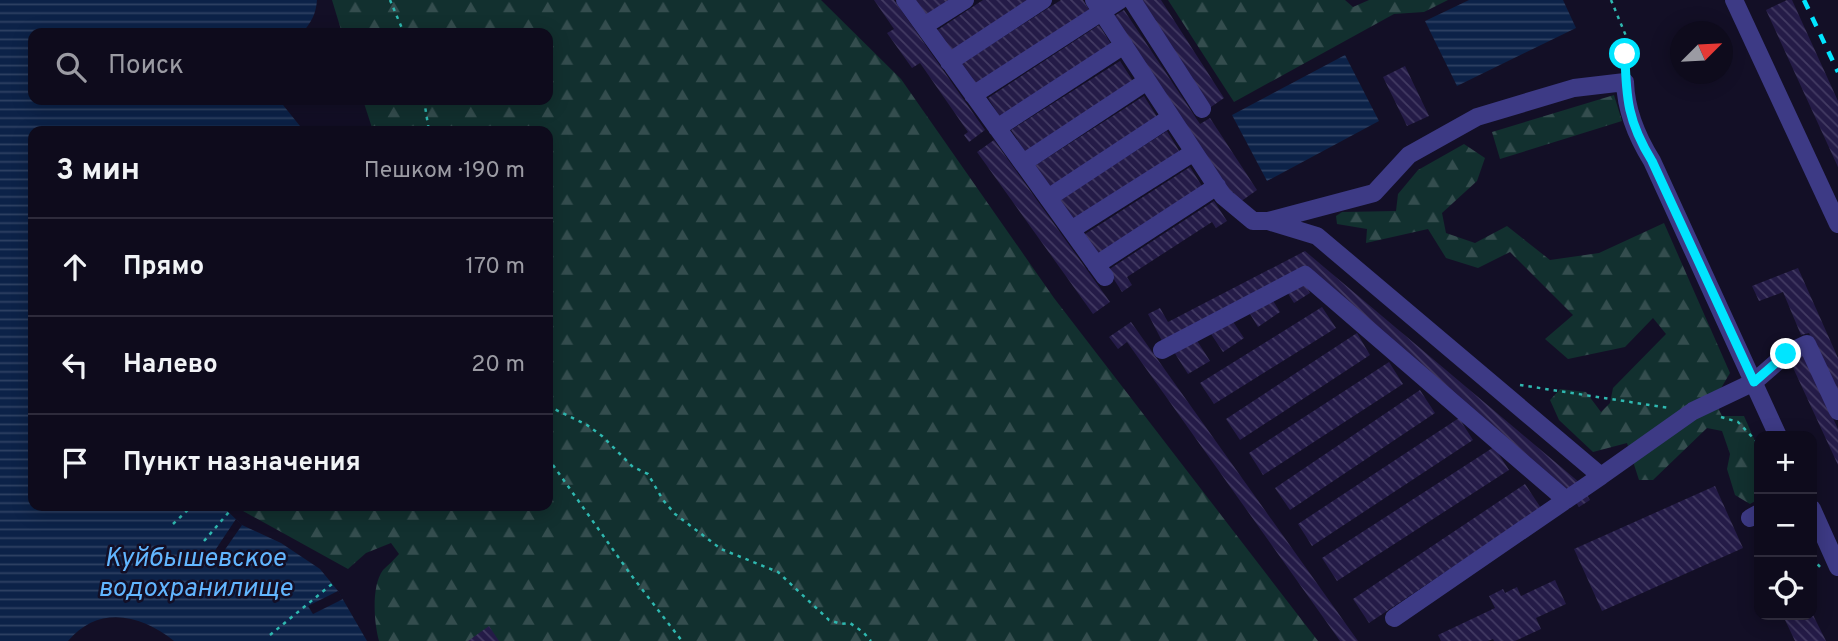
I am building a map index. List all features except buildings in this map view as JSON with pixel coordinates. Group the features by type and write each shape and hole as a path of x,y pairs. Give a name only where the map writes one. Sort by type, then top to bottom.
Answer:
{"lane":[{"path":"905,0 1100,271 1217,186"},
{"path":"924,26 965,0"},
{"path":"949,62 1043,0"},
{"path":"973,95 1098,6 1120,0"},
{"path":"1132,0 1202,109"},
{"path":"1734,0 1838,224"},
{"path":"1098,6 1223,196 1253,220 1268,221 1317,236 1601,477"},
{"path":"997,128 1124,45"},
{"path":"1023,163 1147,80"},
{"path":"1268,221 1374,193 1409,155 1477,117 1574,88 1625,82 1637,136 1652,161 1776,431"},
{"path":"1048,198 1171,117"},
{"path":"1071,230 1194,152"},
{"path":"1161,350 1305,275 1566,500"},
{"path":"1394,618 1693,411 1754,382 1786,354 1807,344 1838,411"},
{"path":"1817,520 1838,567"}],"path":[{"path":"390,0 402,28"},
{"path":"1611,0 1626,36 1625,82"},
{"path":"425,105 428,126"},
{"path":"1513,384 1714,415 1738,422 1754,439"},
{"path":"553,408 587,425 633,467 648,474 663,500 676,514 721,549 778,572 829,620 841,624 850,623 871,641"},
{"path":"553,465 631,575 682,641"},
{"path":"173,524 187,511"},
{"path":"204,541 229,512"},
{"path":"270,635 332,584"}],"green space":[{"path":"332,0 821,0 901,79 1054,298 1318,641 379,641 375,595 383,570 399,554 391,543 366,553 348,569 243,511 553,511 553,126 371,126 365,105 553,105 553,28 340,28"},
{"path":"1168,0 1345,0 1353,7 1369,0 1448,0 1424,12 1394,14 1234,102"},
{"path":"1614,95 1622,121 1500,159 1492,132"},
{"path":"1464,144 1485,158 1477,181 1442,213 1446,233 1475,243 1507,226 1550,260 1599,253 1664,223 1730,373 1714,400 1722,416 1744,416 1754,439 1754,502 1750,504 1735,495 1727,469 1730,454 1722,431 1707,428 1653,480 1639,480 1627,443 1593,452 1559,420 1550,400 1560,389 1586,392 1601,412 1610,403 1613,388 1666,334 1653,318 1625,347 1568,359 1545,339 1573,315 1510,252 1478,268 1446,258 1428,229 1366,243 1367,229 1337,224 1336,216 1342,212 1396,211 1398,194 1418,170"}],"water":[{"name":"Куйбышевское водохранилище","path":"0,0 317,0 316,10 306,28 28,28 28,105 283,105 300,126 28,126 28,511 227,511 242,525 281,543 320,569 338,591 367,641 174,641 148,625 120,617 93,622 68,641 0,641"},
{"path":"1469,0 1563,0 1576,28 1457,86 1425,21"},
{"path":"1345,55 1379,121 1267,181 1232,115"}],"pier":[{"path":"236,519 242,525 217,561 212,555"},
{"path":"338,591 343,599 313,614 308,606"}],"railway":[{"path":"1804,0 1838,72"}],"route":[{"path":"1625,54 1626,94 1637,136 1652,161 1754,382 1786,354"}]}
